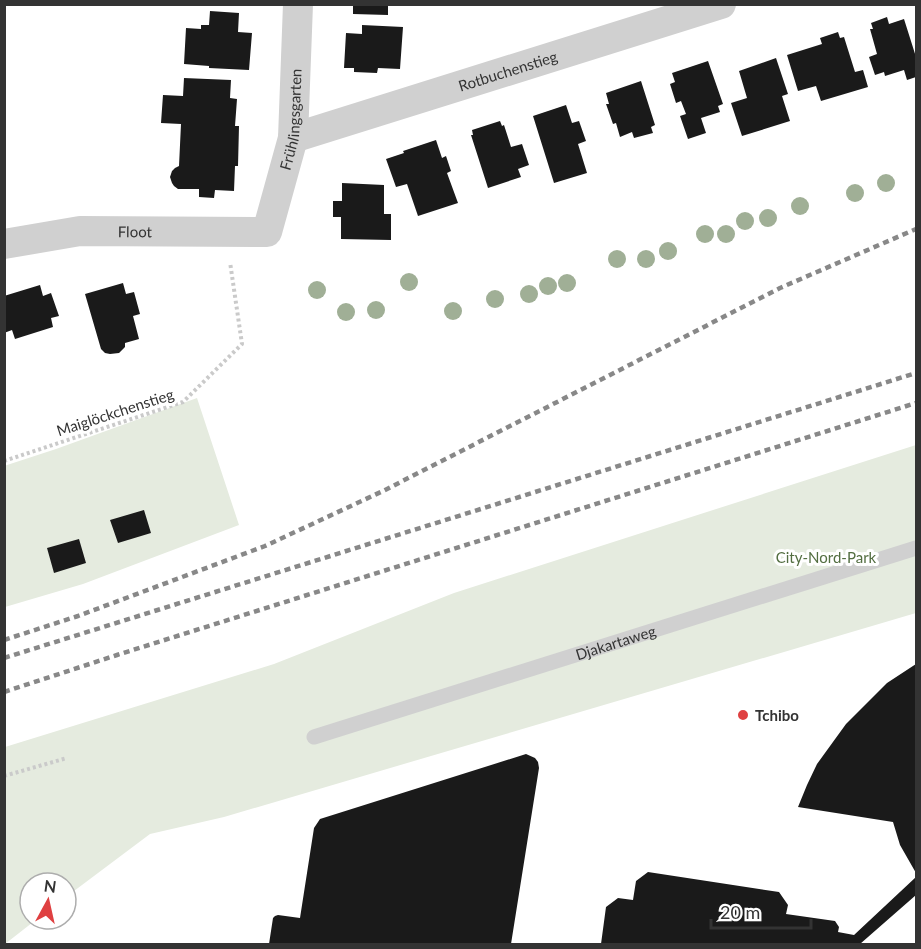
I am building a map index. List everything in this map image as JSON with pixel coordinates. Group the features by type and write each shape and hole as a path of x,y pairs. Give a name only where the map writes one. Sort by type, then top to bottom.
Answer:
{"street":[{"name":"Frühlingsgarten","path":"267,232 293,138 298,4"},
{"name":"Rotbuchenstieg","path":"293,138 721,4"},
{"name":"Floot","path":"4,244 80,231 267,232"}],"lane":[{"name":"Djakartaweg","path":"314,737 916,548"}],"path":[{"name":"Maiglöckchenstieg","path":"4,461 183,402 242,344 226,232"},
{"path":"4,776 67,758"}],"green space":[{"path":"197,398 239,525 83,584 5,607 4,466"},
{"name":"City-Nord-Park","path":"916,445 916,613 224,817 150,834 78,888 78,871 18,871 18,931 22,931 5,944 5,747 274,664 454,593"}],"building":[{"path":"353,4 388,4 388,15 353,14"},
{"path":"210,11 239,13 238,32 252,33 249,70 184,64 186,28 201,29 201,25 209,25"},
{"path":"887,17 889,24 904,19 916,57 916,77 907,80 904,70 885,76 884,72 875,75 869,57 877,54 870,29 873,29 871,23"},
{"path":"362,25 403,27 400,69 378,68 377,73 354,72 354,68 344,68 346,33 362,34"},
{"path":"838,32 840,38 844,37 855,72 863,70 868,87 821,101 816,86 798,91 787,55 822,44 820,38"},
{"path":"776,58 788,94 782,96 790,121 742,136 731,103 747,98 739,71"},
{"path":"708,61 723,104 718,106 720,112 701,118 706,133 688,139 680,116 686,114 681,101 676,103 670,84 675,82 672,73"},
{"path":"184,78 231,80 230,98 237,99 235,126 239,126 238,166 235,166 234,191 215,190 214,198 199,197 199,189 178,189 170,177 172,171 179,166 181,124 161,123 163,95 183,96"},
{"path":"641,81 655,125 651,127 653,133 634,138 632,132 620,137 606,104 609,104 606,93"},
{"path":"566,105 572,123 579,121 586,141 578,144 587,173 554,183 533,116"},
{"path":"500,121 502,126 504,125 511,147 522,144 529,165 518,169 521,177 488,188 471,135 473,135 472,130"},
{"path":"436,140 442,158 446,156 451,171 447,173 458,203 418,216 407,184 396,187 386,159"},
{"path":"342,183 384,185 384,214 391,214 391,240 341,239 341,217 333,217 333,201 342,201"},
{"path":"123,283 126,294 134,292 140,314 133,316 139,339 125,343 125,347 119,353 105,353 101,349 85,294"},
{"path":"40,285 43,296 51,293 59,316 51,318 53,327 15,339 12,330 4,333 4,296"},
{"path":"144,510 151,533 118,543 110,520"},
{"path":"79,539 86,563 54,573 47,548"},
{"path":"916,664 916,873 900,845 893,822 798,807 817,764 846,724 887,683"},
{"path":"526,754 535,758 539,768 511,944 269,944 275,916 300,918 314,828 320,819"},
{"path":"648,872 779,892 788,905 786,914 835,921 839,927 838,932 854,935 916,877 916,895 860,944 601,944 606,907 618,898 633,900 636,881"}],"railway":[{"path":"4,640 78,616 265,546 383,491 780,288 916,229"},
{"path":"4,658 916,373"},
{"path":"4,692 916,403"}],"place":[{"name":"Tchibo","path":"743,715"}]}
